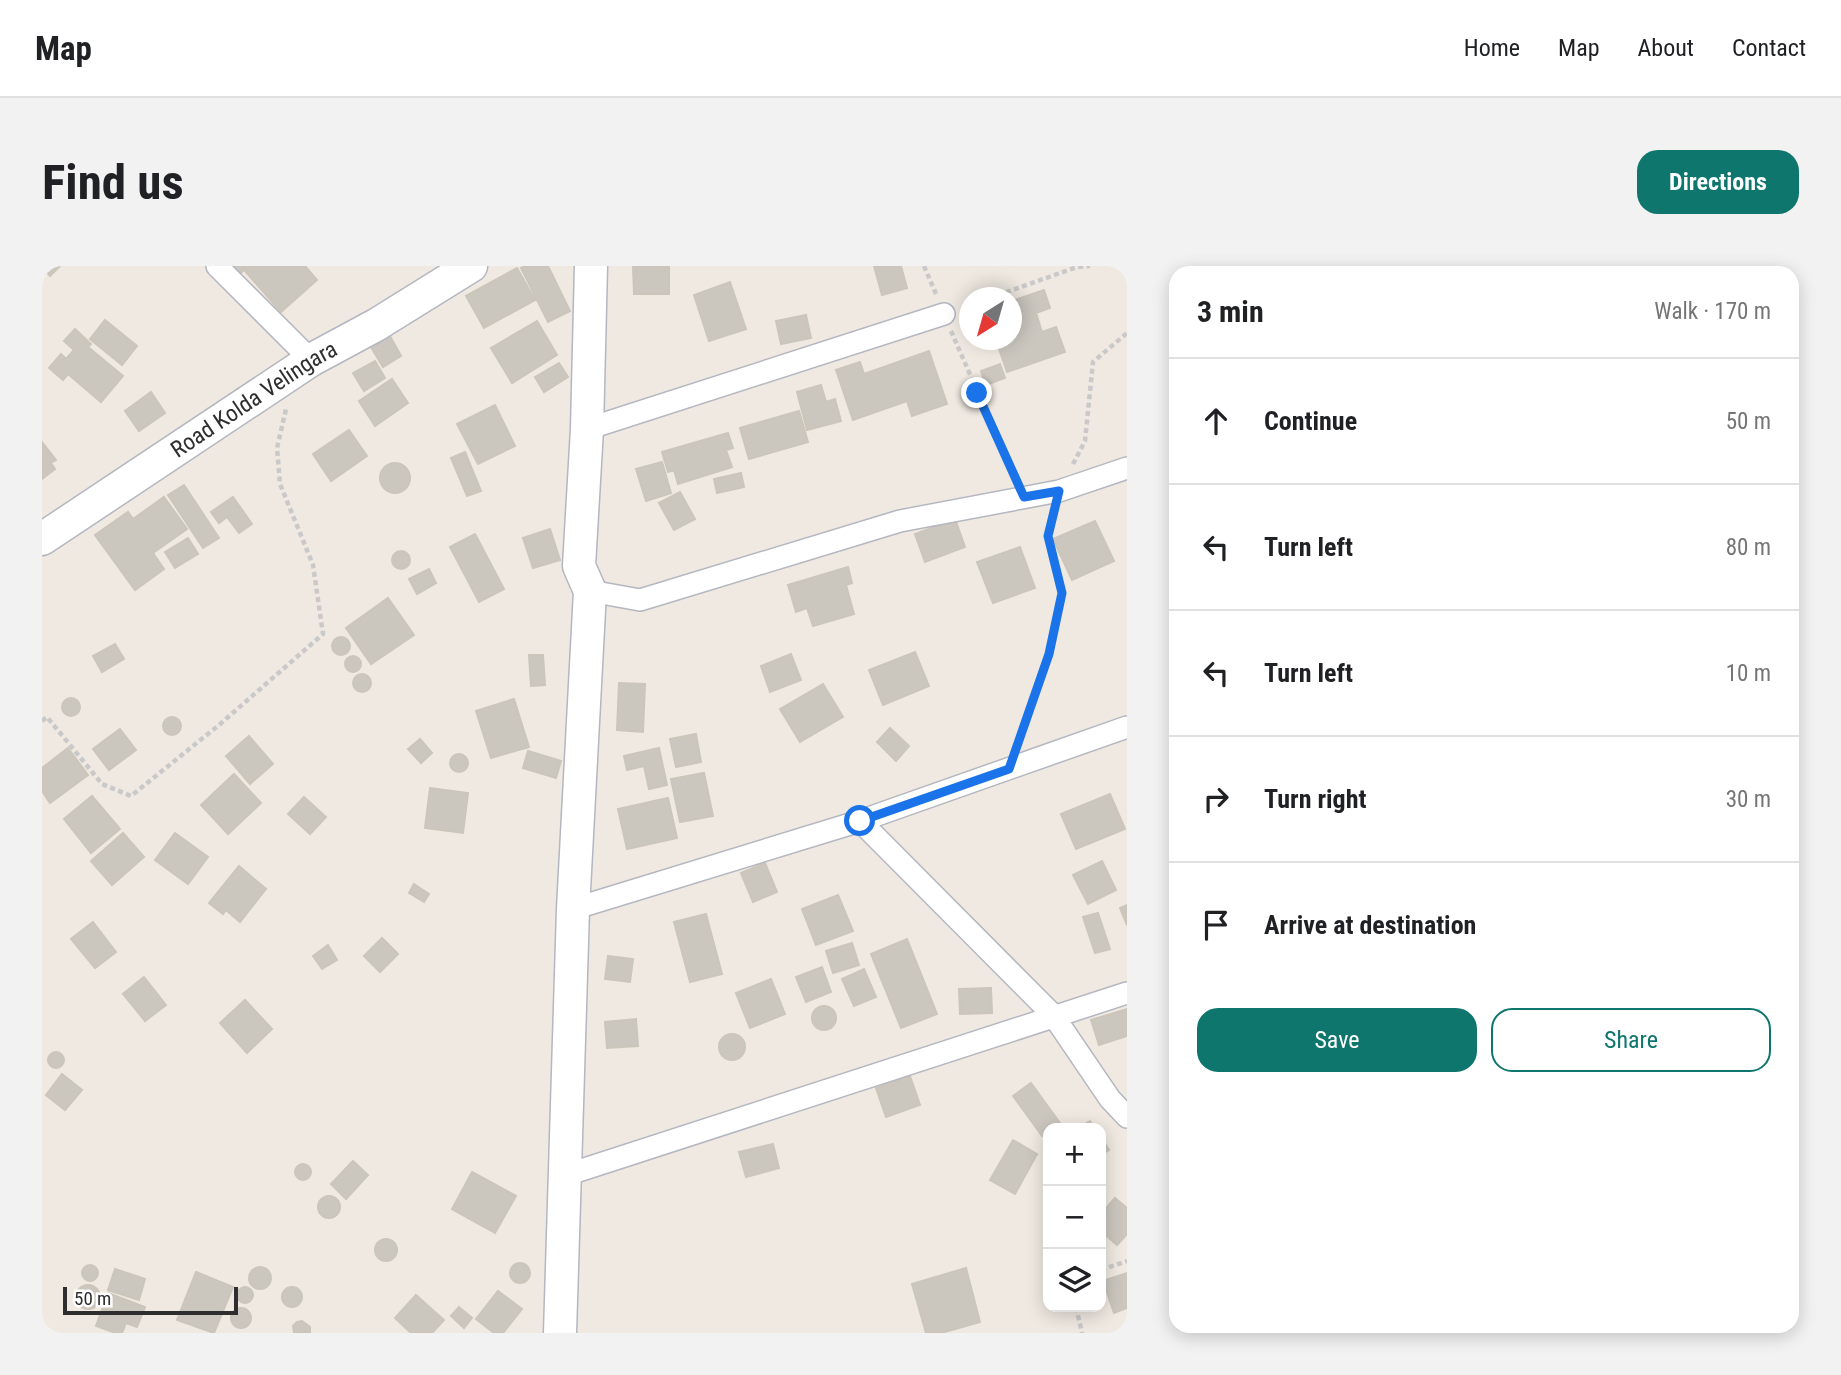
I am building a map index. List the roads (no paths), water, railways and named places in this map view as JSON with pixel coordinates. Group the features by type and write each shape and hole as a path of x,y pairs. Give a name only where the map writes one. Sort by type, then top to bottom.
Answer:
{"main road":[{"name":"Road Kolda Velingara","path":"42,538 303,366 376,325 471,266"},
{"path":"560,1333 573,909 590,592 579,566 587,429 591,266"}],"street":[{"path":"217,266 303,366"},
{"path":"587,429 944,314"},
{"path":"590,592 640,600 900,521 1059,491 1127,468"},
{"path":"573,909 860,821 1127,727"},
{"path":"860,821 1054,1015 1111,1099 1127,1117"},
{"path":"566,1175 1127,993"}]}
